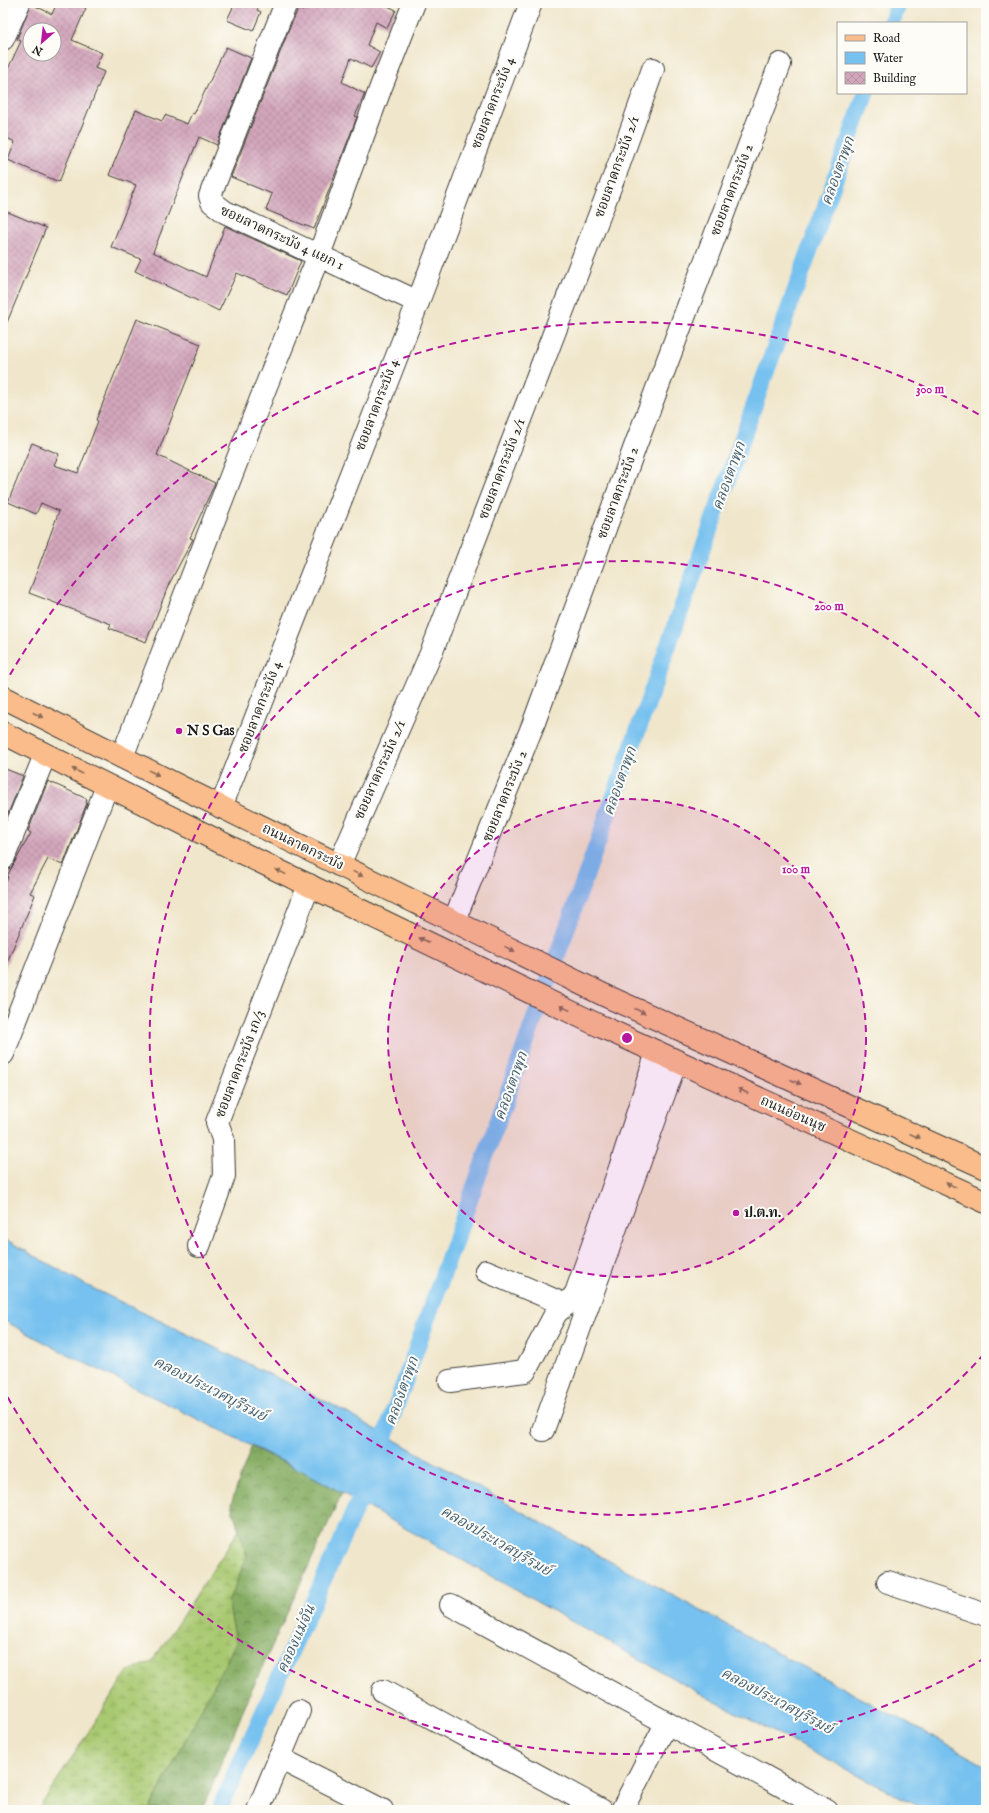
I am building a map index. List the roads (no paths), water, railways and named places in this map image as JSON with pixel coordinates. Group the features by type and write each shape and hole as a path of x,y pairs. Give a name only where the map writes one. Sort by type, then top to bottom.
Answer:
{"main road":[{"name":"ถนนลาดกระบัง","path":"3,697 221,807 604,995 986,1168"},
{"path":"3,733 309,885"},
{"name":"ถนนอ่อนนุช","path":"309,885 459,956 600,1026 986,1202"}],"street":[{"path":"3,39 19,3"},
{"name":"ซอยลาดกระบัง 4 แยก 1","path":"286,3 210,196 212,202 224,212 418,302"},
{"path":"122,757 264,391 319,255 414,3"},
{"name":"ซอยลาดกระบัง 4","path":"221,807 418,302 531,3"},
{"name":"ซอยลาดกระบัง 2","path":"454,921 533,724 636,444 780,64"},
{"name":"ซอยลาดกระบัง 2/1","path":"339,865 432,651 619,164 653,69"},
{"path":"3,859 46,755"},
{"path":"3,1054 107,786"},
{"name":"ซอยลาดกระบัง 1ก/3","path":"199,1246 224,1176 222,1139 217,1122 309,885"},
{"path":"450,1381 525,1371 556,1313 570,1301 578,1286 620,1168 666,1056"},
{"path":"544,1430 666,1056"},
{"path":"486,1271 566,1305"},
{"path":"888,1582 986,1615"},
{"path":"451,1605 666,1724 826,1810"},
{"path":"383,1690 601,1810"},
{"path":"258,1810 299,1711"},
{"path":"622,1810 666,1724"},
{"path":"279,1758 382,1810"}],"water":[{"name":"คลองประเวศบุรีรมย์","path":"3,1238 88,1286 331,1404 600,1556 986,1766 986,1810 925,1810 712,1700 312,1476 55,1348 3,1320"}],"waterway":[{"name":"คลองตาพุก","path":"891,22 899,3"},
{"name":"คลองตาพุก","path":"378,1456 866,94"},
{"name":"คลองแม่จัน","path":"219,1810 368,1481"}],"place":[{"name":"N S Gas","path":"179,731"},
{"name":"ป.ต.ท.","path":"736,1213"}]}
